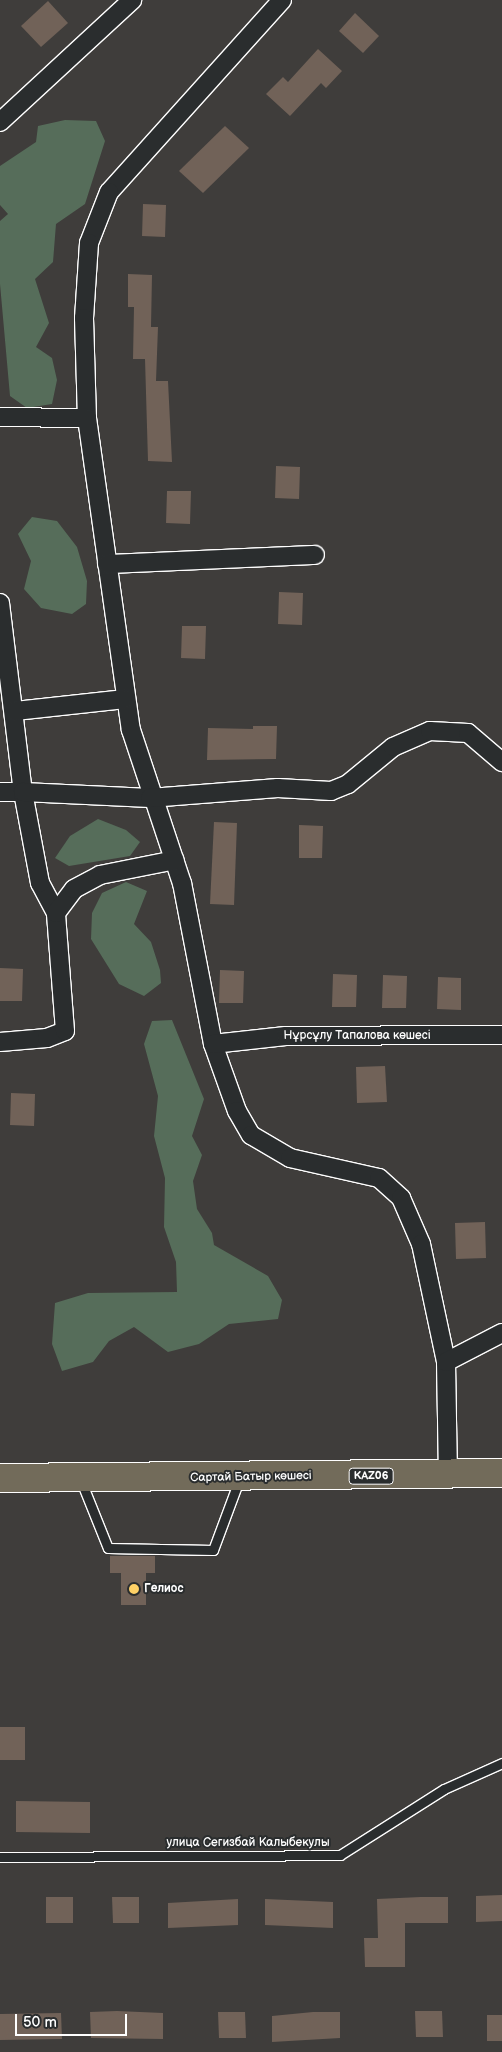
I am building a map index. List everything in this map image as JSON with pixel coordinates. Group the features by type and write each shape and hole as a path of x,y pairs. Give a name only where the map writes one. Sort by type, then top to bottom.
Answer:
{"highway":[{"name":"Сартай Батыр көшесі","path":"0,1478 240,1478 502,1473"}],"street":[{"path":"0,122 132,0"},
{"path":"282,0 109,192 89,243 84,318 87,418 125,699 150,798 175,860 213,1044 237,1112 251,1135 290,1158 378,1178 395,1189 421,1244 446,1362 448,1474"},
{"path":"0,417 87,418"},
{"path":"107,564 315,555"},
{"path":"0,603 15,711 23,792 40,883 56,913 65,1031 47,1038 0,1042"},
{"path":"15,711 125,699"},
{"path":"0,792 150,798 278,788 331,791 348,784 393,747 430,731 468,733 502,762"},
{"path":"56,913 74,888 100,875 175,860"},
{"name":"Нұрсұлу Тапалова көшесі","path":"213,1044 286,1036 502,1035"},
{"path":"446,1362 502,1333"}],"lane":[{"path":"80,1478 108,1548 213,1550 240,1478"},
{"name":"улица Сегизбай Калыбекулы","path":"0,1857 340,1855 444,1789 502,1763"}],"green space":[{"path":"65,120 96,121 105,141 85,204 56,224 53,262 35,279 49,323 36,347 52,358 57,380 52,404 27,408 10,396 0,284 0,221 8,214 0,205 0,166 36,142 38,126"},
{"path":"32,517 57,521 77,547 87,581 86,604 72,614 41,608 24,589 31,561 18,534"},
{"path":"98,819 126,830 140,842 130,856 69,866 55,858 70,836"},
{"path":"126,882 147,891 134,924 151,942 160,970 161,983 144,996 119,984 91,939 92,913 102,893"},
{"path":"172,1020 204,1099 192,1136 202,1155 193,1181 197,1209 212,1233 214,1245 268,1276 282,1300 278,1319 229,1324 199,1344 168,1352 134,1327 109,1341 93,1362 62,1371 52,1344 55,1303 88,1293 177,1292 176,1262 164,1227 165,1178 154,1136 158,1096 144,1044 152,1021"}],"building":[{"path":"48,1 68,23 41,47 21,26"},
{"path":"355,13 379,36 363,53 339,31"},
{"path":"318,49 342,71 326,88 321,83 290,116 266,94 283,77 288,82"},
{"path":"225,126 249,148 203,193 179,171"},
{"path":"143,204 166,205 165,237 142,236"},
{"path":"128,274 152,275 151,327 158,327 156,381 168,381 172,462 148,461 145,359 133,359 134,307 128,307"},
{"path":"276,466 300,467 299,499 275,498"},
{"path":"167,491 191,491 190,524 166,523"},
{"path":"279,592 303,593 302,625 278,624"},
{"path":"182,626 206,626 205,659 181,658"},
{"path":"253,726 277,726 276,759 207,760 208,728 253,729"},
{"path":"214,822 237,823 234,905 210,904"},
{"path":"299,825 323,826 322,858 299,858"},
{"path":"0,968 23,969 22,1001 0,1001"},
{"path":"220,970 244,971 243,1003 219,1003"},
{"path":"333,974 357,975 356,1007 332,1007"},
{"path":"383,975 407,976 406,1008 382,1008"},
{"path":"438,977 461,978 461,1010 437,1009"},
{"path":"385,1066 387,1102 357,1103 356,1067"},
{"path":"11,1093 35,1094 34,1126 10,1125"},
{"path":"485,1222 486,1258 456,1259 455,1223"},
{"name":"Гелиос","path":"110,1556 155,1556 155,1573 146,1573 146,1605 121,1605 121,1573 110,1573"},
{"path":"0,1727 25,1727 25,1760 0,1760"},
{"path":"16,1801 90,1802 90,1833 16,1832"},
{"path":"502,1895 502,1921 476,1922 476,1896"},
{"path":"46,1897 73,1897 73,1923 46,1923"},
{"path":"112,1897 139,1897 139,1923 113,1923"},
{"path":"448,1897 448,1923 405,1923 405,1967 365,1967 364,1938 378,1938 377,1899"},
{"path":"238,1899 238,1925 168,1928 168,1903"},
{"path":"265,1899 333,1902 333,1928 265,1925"},
{"path":"415,2011 442,2011 443,2037 416,2037"},
{"path":"90,2012 163,2013 163,2039 91,2038"},
{"path":"218,2012 245,2012 246,2038 219,2038"},
{"path":"313,2012 340,2012 340,2038 272,2042 272,2016"},
{"path":"61,2013 62,2039 0,2040 0,2014"},
{"path":"487,2015 502,2015 502,2041 487,2041"}],"place":[{"name":"Гелиос","path":"134,1589"}]}
